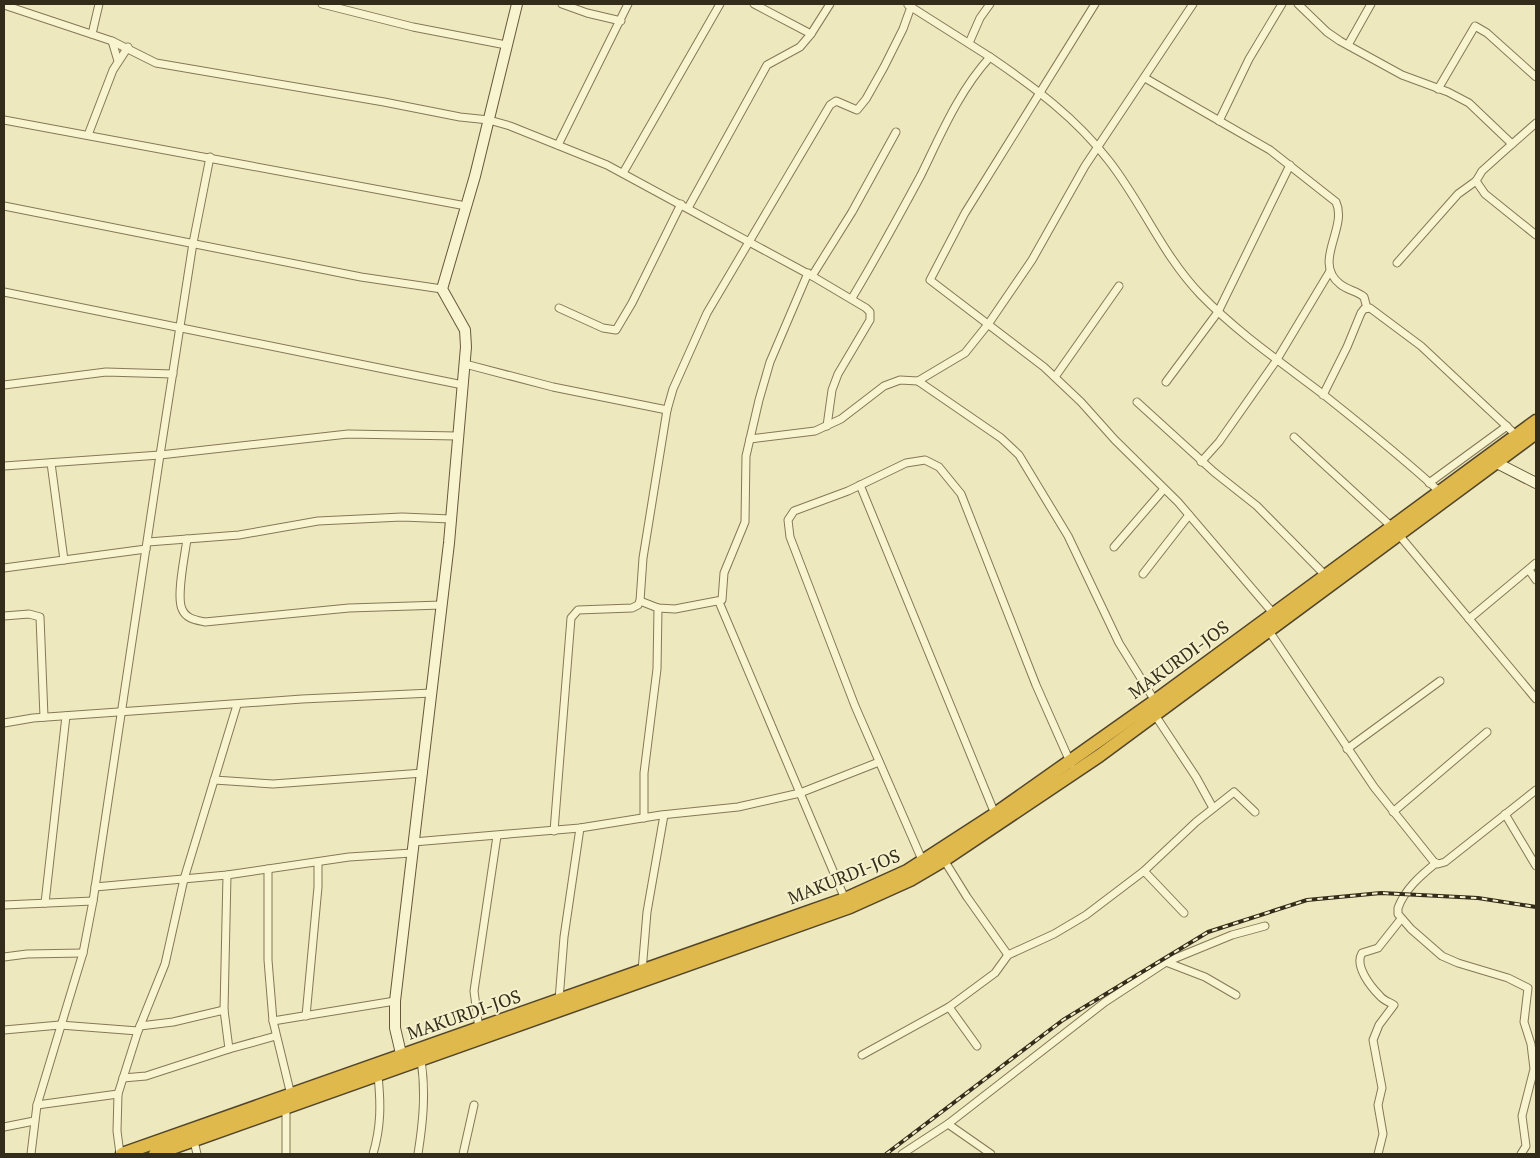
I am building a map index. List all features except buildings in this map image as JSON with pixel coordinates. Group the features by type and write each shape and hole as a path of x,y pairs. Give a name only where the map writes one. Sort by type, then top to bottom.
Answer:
{"highway":[{"name":"MAKURDI-JOS","path":"121,1154 288,1101 402,1061 479,1029 845,899 885,882 923,862 995,814 1155,715 1269,631 1395,531 1486,457 1512,431 1536,421"},
{"name":"MAKURDI-JOS","path":"156,1154 194,1141 288,1101 378,1076 402,1061 421,1060 850,907 910,880 944,860 1072,766 1154,701 1325,575 1395,531 1440,492 1486,457 1536,433"}],"street":[{"path":"92,34 99,4"},
{"path":"322,4 413,27 506,45"},
{"path":"402,1061 395,1028 395,1001 442,605 465,364 465,330 442,290 489,120 517,4"},
{"path":"562,4 587,13 621,21"},
{"path":"558,145 628,4"},
{"path":"623,173 720,4"},
{"path":"754,4 811,34"},
{"path":"559,308 604,328 616,330 767,65 800,47 811,34 830,4"},
{"path":"969,43 980,18 990,4"},
{"path":"1095,4 969,205 930,278 932,283 989,323 1055,376 1189,515 1273,613"},
{"path":"918,381 965,353 989,323 1032,260 1098,148 1194,4"},
{"path":"1219,120 1249,59 1282,4"},
{"path":"1299,4 1327,32 1348,45 1402,75 1438,88 1469,103 1512,144"},
{"path":"1348,45 1371,4"},
{"path":"4,5 112,40 156,63 460,117 489,120 510,126 623,173 810,274 852,298 870,312 870,320 842,363 832,390 827,426"},
{"path":"554,831 571,618 578,610 632,608 638,605 640,601 643,558 667,410 696,335 831,103 836,101 855,110 866,99 903,29 909,5 969,43 1040,92 1078,126 1109,160 1180,269 1218,312 1276,361 1323,395 1440,492"},
{"path":"1438,88 1476,26 1487,33 1536,78"},
{"path":"112,40 118,61"},
{"path":"88,135 118,61 128,48"},
{"path":"852,298 919,178 959,99 974,74 990,57"},
{"path":"1145,78 1270,150 1325,192 1338,207 1338,223 1328,262 1330,270 1338,283 1364,297 1367,308 1421,346 1512,431"},
{"path":"4,120 210,157 363,189 466,206"},
{"path":"1397,263 1458,194 1476,181 1482,172 1536,123"},
{"path":"640,601 658,608 675,609 719,602 724,596 724,573 745,522 746,456 770,362 810,274 852,212 896,132"},
{"path":"31,1154 34,1121 60,1025 83,953 93,901 193,243 210,157"},
{"path":"1166,382 1218,312 1290,165"},
{"path":"1476,181 1485,194 1536,235"},
{"path":"4,206 361,277 442,290"},
{"path":"1201,462 1219,442 1276,361 1330,270"},
{"path":"1055,376 1119,286"},
{"path":"4,292 462,385"},
{"path":"1323,395 1348,347 1361,313 1367,308"},
{"path":"465,364 553,387 667,410"},
{"path":"4,385 106,372 173,374"},
{"path":"750,439 807,433 841,420 884,386 900,380 918,381 1001,438 1019,455 1068,536 1119,643 1154,701"},
{"path":"1137,402 1201,462 1257,506 1325,575"},
{"path":"831,408 841,420"},
{"path":"4,466 160,455 348,434 457,436"},
{"path":"1294,437 1395,531 1536,699"},
{"path":"1429,483 1486,457 1536,483"},
{"path":"923,862 855,706 787,527 788,520 794,511 860,485 906,463 925,460 939,467 961,494 1036,685 1072,766"},
{"path":"51,463 64,560"},
{"path":"860,485 995,814"},
{"path":"1114,546 1164,489"},
{"path":"1143,574 1189,515"},
{"path":"4,568 187,539 239,535 318,521 402,517 451,518"},
{"path":"187,539 180,602 182,610 192,619 205,622 349,608 442,605"},
{"path":"1469,619 1536,563"},
{"path":"1528,570 1536,580"},
{"path":"719,602 845,899"},
{"path":"644,818 644,773 656,686 658,608"},
{"path":"4,616 29,614 40,617 44,717"},
{"path":"1269,631 1347,749 1393,812 1436,864"},
{"path":"1347,749 1440,681"},
{"path":"4,723 44,717 302,699 432,693"},
{"path":"121,1154 117,1132 118,1094 139,1028 165,964 184,879 237,705"},
{"path":"1155,715 1196,777 1213,808"},
{"path":"45,903 66,716"},
{"path":"1393,812 1486,732"},
{"path":"413,842 554,831 664,815 738,807 800,793 879,762"},
{"path":"214,780 273,784 423,773"},
{"path":"1520,1154 1526,1146 1522,1116 1534,1069 1531,1044 1524,1022 1528,988 1508,978 1458,964 1442,956 1402,919 1398,908 1406,893 1420,875 1436,864 1445,862 1536,790"},
{"path":"862,1055 948,1007 995,973 1008,955 1054,934 1086,915 1144,871 1213,808 1236,792 1255,812"},
{"path":"1505,814 1536,866"},
{"path":"642,971 647,912 664,815"},
{"path":"559,1001 564,937 580,828"},
{"path":"479,1029 474,991 497,836"},
{"path":"95,887 227,875 318,862 412,853"},
{"path":"944,860 967,897 1008,955"},
{"path":"306,1016 318,887 318,862"},
{"path":"268,869 268,960 273,1021 288,1101 286,1154"},
{"path":"1144,871 1184,913"},
{"path":"227,875 224,1010 229,1048"},
{"path":"4,905 93,901"},
{"path":"1378,1154 1383,1134 1378,1105 1382,1088 1374,1040 1380,1025 1394,1004 1378,996 1360,968 1359,961 1362,954 1381,945 1402,919"},
{"path":"905,1154 948,1124 1098,1008 1166,962 1232,935 1264,926"},
{"path":"4,957 27,954 83,953"},
{"path":"1166,962 1205,976 1236,995"},
{"path":"273,1021 395,1001"},
{"path":"948,1007 977,1046"},
{"path":"4,1030 60,1025 139,1028 224,1010"},
{"path":"123,1078 146,1076 229,1048 276,1036"},
{"path":"418,1154 425,1086 421,1060"},
{"path":"373,1154 379,1133 381,1110 378,1076"},
{"path":"38,1105 118,1094"},
{"path":"463,1154 474,1105"},
{"path":"4,1127 34,1121"},
{"path":"948,1124 992,1154"},
{"path":"194,1141 197,1154"}],"railway":[{"path":"886,1154 1063,1020 1208,932 1307,900 1381,893 1478,898 1536,907"}]}
